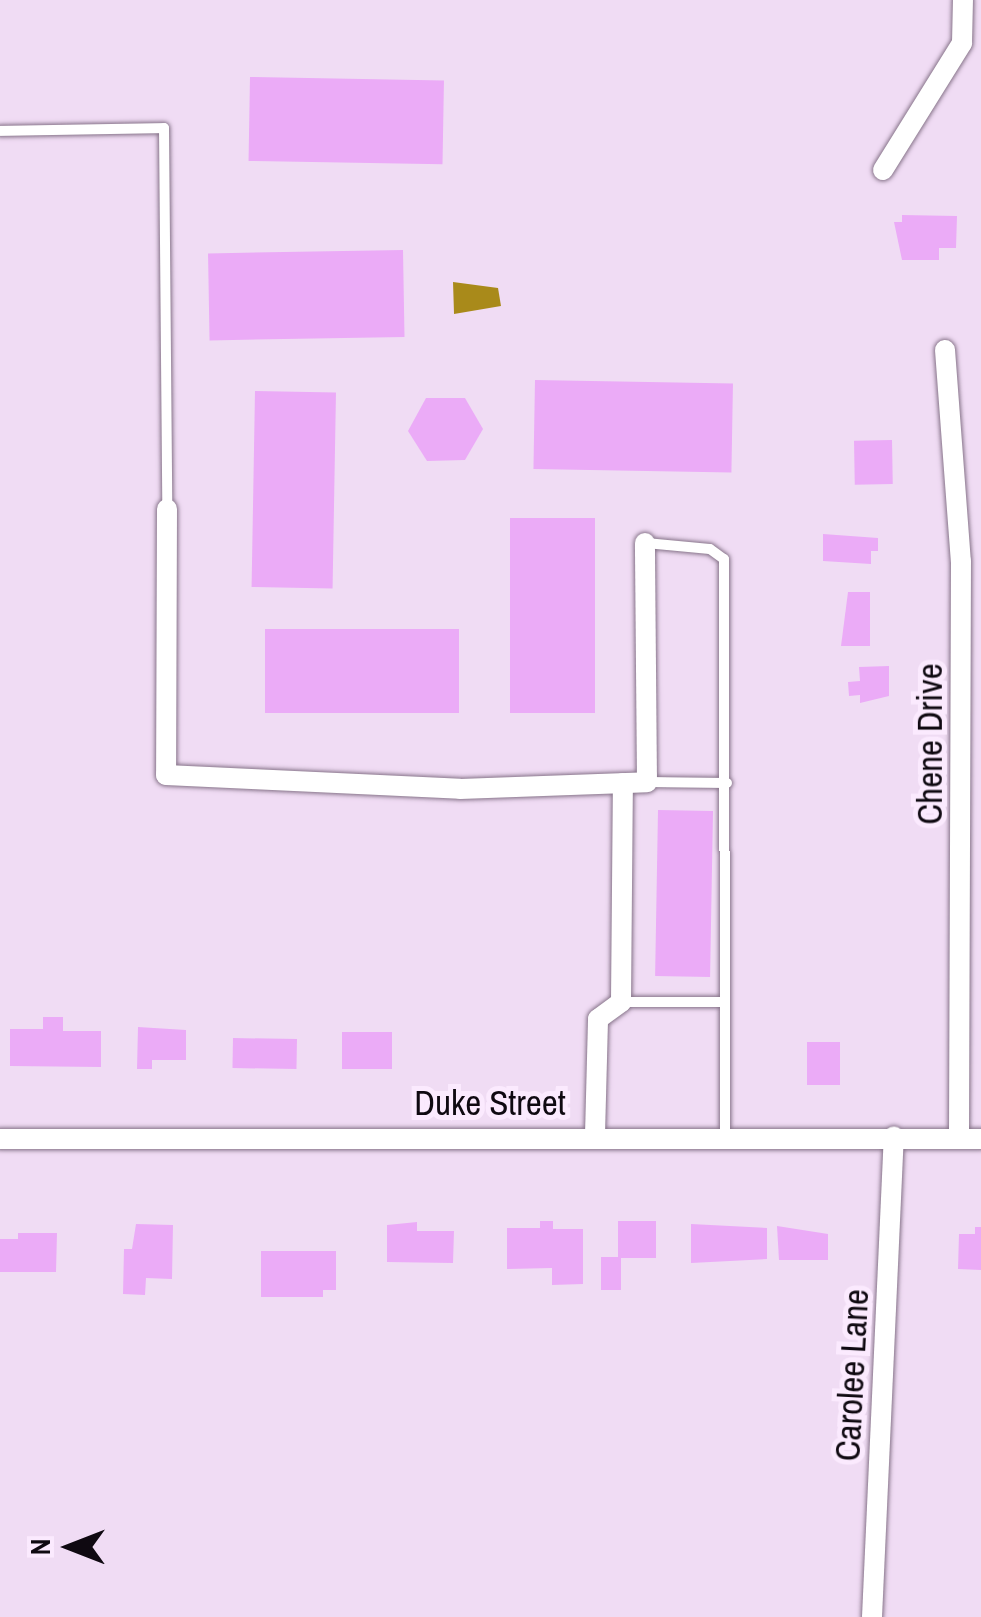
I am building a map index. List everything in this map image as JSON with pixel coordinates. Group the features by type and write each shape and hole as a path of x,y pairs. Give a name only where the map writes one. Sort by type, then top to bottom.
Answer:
{"street":[{"path":"883,170 962,44 963,0"},
{"name":"Chene Drive","path":"946,350 961,561 959,1139"},
{"path":"167,509 166,775 460,789 647,782 644,543"},
{"path":"594,1135 598,1019 621,1002 623,783"},
{"name":"Duke Street","path":"0,1138 594,1135 981,1139"},
{"name":"Carolee Lane","path":"872,1617 894,1137"}],"lane":[{"path":"0,132 164,128 167,509"},
{"path":"644,543 710,549 724,559 725,1136"},
{"path":"647,782 727,783"},
{"path":"621,1002 724,1002"}],"shaded area":[{"path":"453,282 498,288 501,306 454,314"}],"building":[{"path":"250,77 444,80 443,164 249,161"},
{"path":"902,215 957,216 956,248 939,248 939,260 902,260 894,222 902,222"},
{"path":"403,250 405,337 210,340 208,253"},
{"path":"535,380 733,383 731,472 533,469"},
{"path":"255,391 336,392 333,588 252,587"},
{"path":"426,398 465,398 483,429 465,460 427,461 408,431"},
{"path":"892,440 893,484 855,485 854,441"},
{"path":"510,518 595,518 595,713 510,713"},
{"path":"823,534 878,538 878,551 871,551 871,564 823,561"},
{"path":"848,592 870,592 870,646 841,646"},
{"path":"265,629 459,629 459,713 265,713"},
{"path":"889,666 889,696 860,703 860,695 849,696 848,682 860,681 859,667"},
{"path":"658,810 713,811 710,977 655,976"},
{"path":"43,1017 63,1017 63,1031 101,1031 101,1067 10,1066 10,1029 43,1029"},
{"path":"138,1027 186,1030 186,1060 152,1060 152,1069 137,1069"},
{"path":"342,1032 392,1032 392,1069 342,1069"},
{"path":"233,1038 297,1039 296,1069 232,1068"},
{"path":"807,1042 840,1042 840,1085 807,1085"},
{"path":"540,1221 553,1221 553,1229 583,1229 583,1284 552,1285 552,1268 507,1269 507,1228 540,1228"},
{"path":"618,1221 656,1221 656,1258 621,1258 621,1290 601,1290 601,1257 618,1257"},
{"path":"417,1222 417,1231 454,1231 453,1263 387,1262 387,1225"},
{"path":"136,1224 173,1225 172,1279 146,1278 145,1295 123,1294 124,1249 132,1249"},
{"path":"691,1224 767,1228 767,1259 691,1263"},
{"path":"777,1226 828,1234 828,1260 779,1260"},
{"path":"975,1227 981,1227 981,1270 958,1269 959,1234 975,1234"},
{"path":"18,1233 57,1233 56,1272 0,1272 0,1239 18,1239"},
{"path":"261,1251 336,1251 336,1290 323,1290 323,1297 261,1297"}]}
